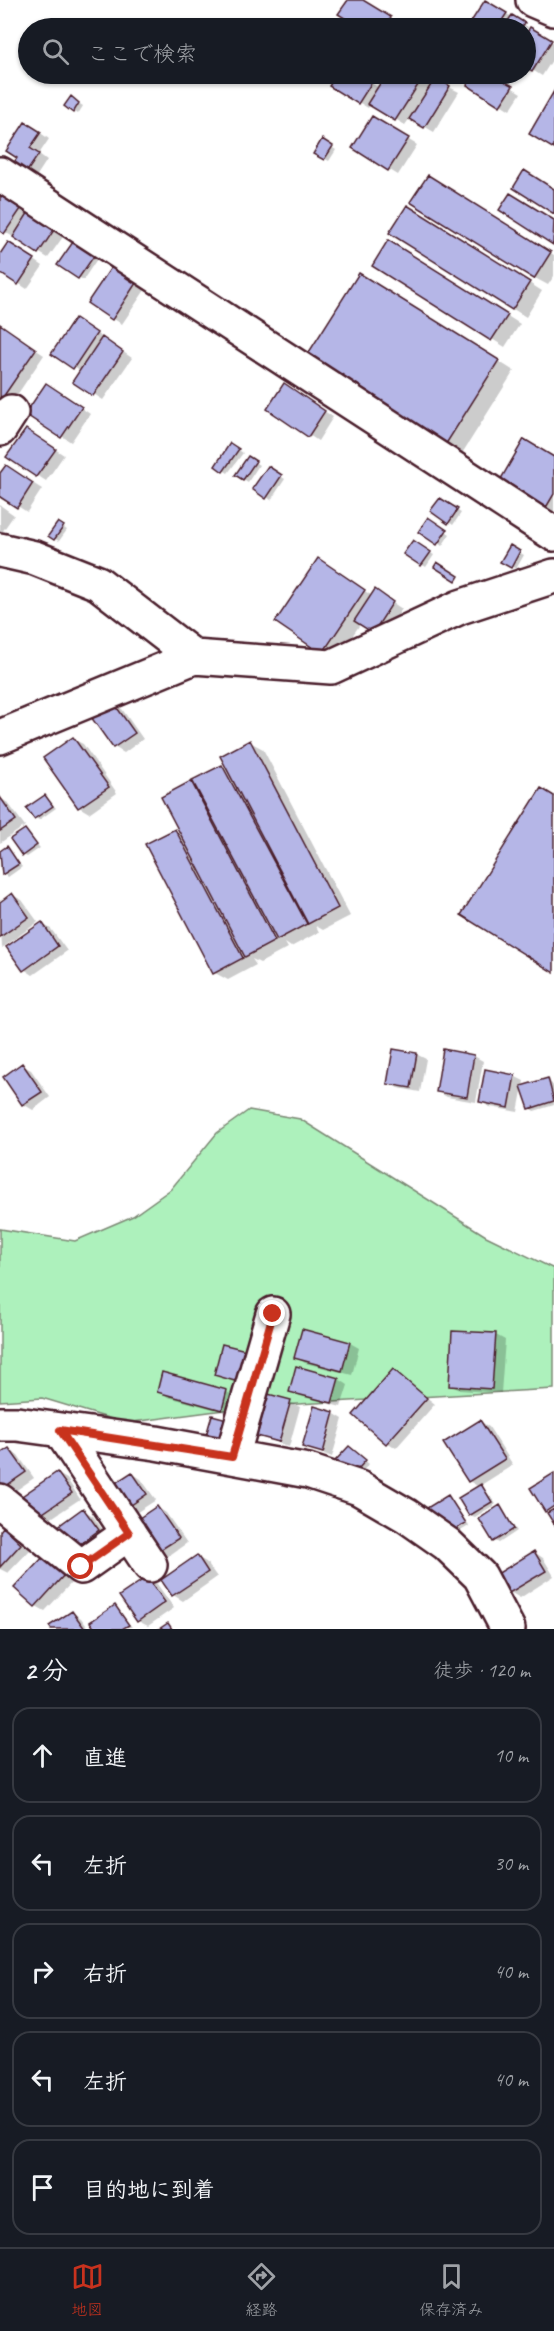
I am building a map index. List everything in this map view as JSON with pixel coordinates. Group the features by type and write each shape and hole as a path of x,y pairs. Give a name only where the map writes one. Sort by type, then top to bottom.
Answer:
{"street":[{"path":"533,0 554,9"},
{"path":"0,174 554,534"},
{"path":"0,550 35,558 98,583 194,657"},
{"path":"0,737 194,657 331,667 460,607 554,576"},
{"path":"232,1457 273,1314"},
{"path":"0,1424 60,1430 232,1457 308,1471 359,1488 407,1515 447,1544 480,1576 508,1629"},
{"path":"60,1430 150,1565"},
{"path":"0,1501 81,1567 129,1533"}],"green space":[{"path":"249,1110 300,1119 486,1236 554,1269 554,1389 247,1407 125,1423 42,1398 0,1401 0,1229 75,1241 133,1216 171,1189 217,1133"}],"building":[{"path":"348,0 363,0 391,17 345,18 338,14"},
{"path":"485,0 507,13 504,18 473,18"},
{"path":"536,31 552,40 536,66"},
{"path":"330,84 371,84 358,104 329,86"},
{"path":"380,84 419,84 395,121 367,104"},
{"path":"432,84 450,86 424,128 409,119"},
{"path":"510,84 513,86 500,106 467,85"},
{"path":"554,91 554,149 529,134"},
{"path":"71,96 79,103 73,113 64,106"},
{"path":"372,116 409,138 388,171 352,148"},
{"path":"25,122 41,132 30,148 39,154 26,173 13,164 17,158 6,151"},
{"path":"322,139 333,146 324,160 313,154"},
{"path":"524,170 554,189 554,214 513,188"},
{"path":"428,175 551,252 534,279 410,202"},
{"path":"510,193 554,220 553,245 499,210"},
{"path":"0,195 21,209 4,234 0,231"},
{"path":"407,205 530,282 512,310 389,233"},
{"path":"30,210 56,227 38,254 13,237"},
{"path":"388,240 508,315 491,341 372,266"},
{"path":"8,242 35,259 18,285 0,273 0,254"},
{"path":"73,242 94,256 78,279 57,265"},
{"path":"114,263 138,280 112,320 87,303"},
{"path":"359,273 499,360 444,447 304,360"},
{"path":"75,318 97,333 73,369 51,354"},
{"path":"0,324 36,349 1,400 0,399"},
{"path":"102,337 123,352 93,396 72,382"},
{"path":"46,383 82,407 61,438 25,414"},
{"path":"284,383 325,411 308,437 267,409"},
{"path":"26,429 56,449 36,477 6,457"},
{"path":"524,439 554,457 554,494 544,511 498,484"},
{"path":"230,443 239,449 223,472 215,466"},
{"path":"248,456 256,461 243,480 235,475"},
{"path":"6,465 33,483 17,508 0,497 0,473"},
{"path":"268,466 282,475 266,499 252,489"},
{"path":"440,498 458,509 448,524 430,511"},
{"path":"428,517 447,530 437,545 418,532"},
{"path":"58,522 64,526 54,540 48,536"},
{"path":"413,540 431,552 421,566 403,554"},
{"path":"510,545 520,551 511,568 500,562"},
{"path":"318,558 365,590 322,654 275,622"},
{"path":"437,562 459,576 456,581 434,567"},
{"path":"375,589 393,602 373,633 354,621"},
{"path":"113,702 135,733 113,748 91,717"},
{"path":"73,737 109,787 78,808 43,758"},
{"path":"250,740 338,908 308,924 220,756"},
{"path":"222,765 307,924 277,940 192,780"},
{"path":"191,781 275,941 245,957 161,797"},
{"path":"541,788 554,796 554,973 461,915"},
{"path":"45,795 53,806 34,819 26,808"},
{"path":"0,797 16,820 0,831"},
{"path":"25,829 37,845 22,856 10,839"},
{"path":"175,829 243,958 213,974 145,844"},
{"path":"7,846 19,864 2,875 0,851"},
{"path":"12,893 29,917 0,937 0,902"},
{"path":"42,922 58,946 23,971 6,947"},
{"path":"393,1049 417,1053 411,1088 387,1084"},
{"path":"443,1049 474,1055 467,1097 436,1092"},
{"path":"22,1063 42,1092 22,1105 3,1077"},
{"path":"485,1069 515,1075 509,1108 479,1102"},
{"path":"548,1078 554,1101 529,1109 521,1086"},
{"path":"302,1329 350,1342 342,1371 294,1358"},
{"path":"452,1331 496,1333 492,1389 449,1386"},
{"path":"222,1344 254,1352 245,1384 214,1375"},
{"path":"296,1366 339,1378 332,1403 289,1392"},
{"path":"393,1369 427,1398 386,1444 353,1415"},
{"path":"162,1372 227,1390 222,1410 157,1392"},
{"path":"268,1394 291,1400 279,1442 257,1436"},
{"path":"314,1406 334,1412 323,1453 302,1447"},
{"path":"212,1415 231,1420 225,1444 205,1439"},
{"path":"480,1420 505,1459 468,1482 443,1443"},
{"path":"349,1446 366,1460 352,1476 335,1461"},
{"path":"9,1448 26,1472 0,1490 0,1454"},
{"path":"57,1472 72,1493 37,1517 22,1496"},
{"path":"132,1472 147,1494 121,1512 106,1489"},
{"path":"554,1473 554,1506 545,1512 530,1488"},
{"path":"481,1484 492,1502 469,1516 458,1498"},
{"path":"448,1495 466,1523 445,1536 427,1508"},
{"path":"500,1505 514,1529 493,1542 479,1519"},
{"path":"157,1506 179,1538 154,1554 132,1523"},
{"path":"83,1508 99,1530 73,1549 57,1527"},
{"path":"554,1509 554,1524 547,1513"},
{"path":"3,1527 21,1544 0,1567 0,1531"},
{"path":"534,1551 546,1571 509,1593 497,1574"},
{"path":"45,1555 65,1574 35,1607 14,1588"},
{"path":"197,1555 208,1572 172,1596 161,1580"},
{"path":"147,1577 165,1602 137,1622 119,1596"},
{"path":"115,1605 129,1625 122,1629 95,1629 90,1622"},
{"path":"72,1611 85,1629 51,1629 49,1626"},
{"path":"168,1623 172,1629 159,1629"}],"route":[{"path":"81,1567 129,1533 60,1430 156,1443 232,1457 273,1314"}]}
